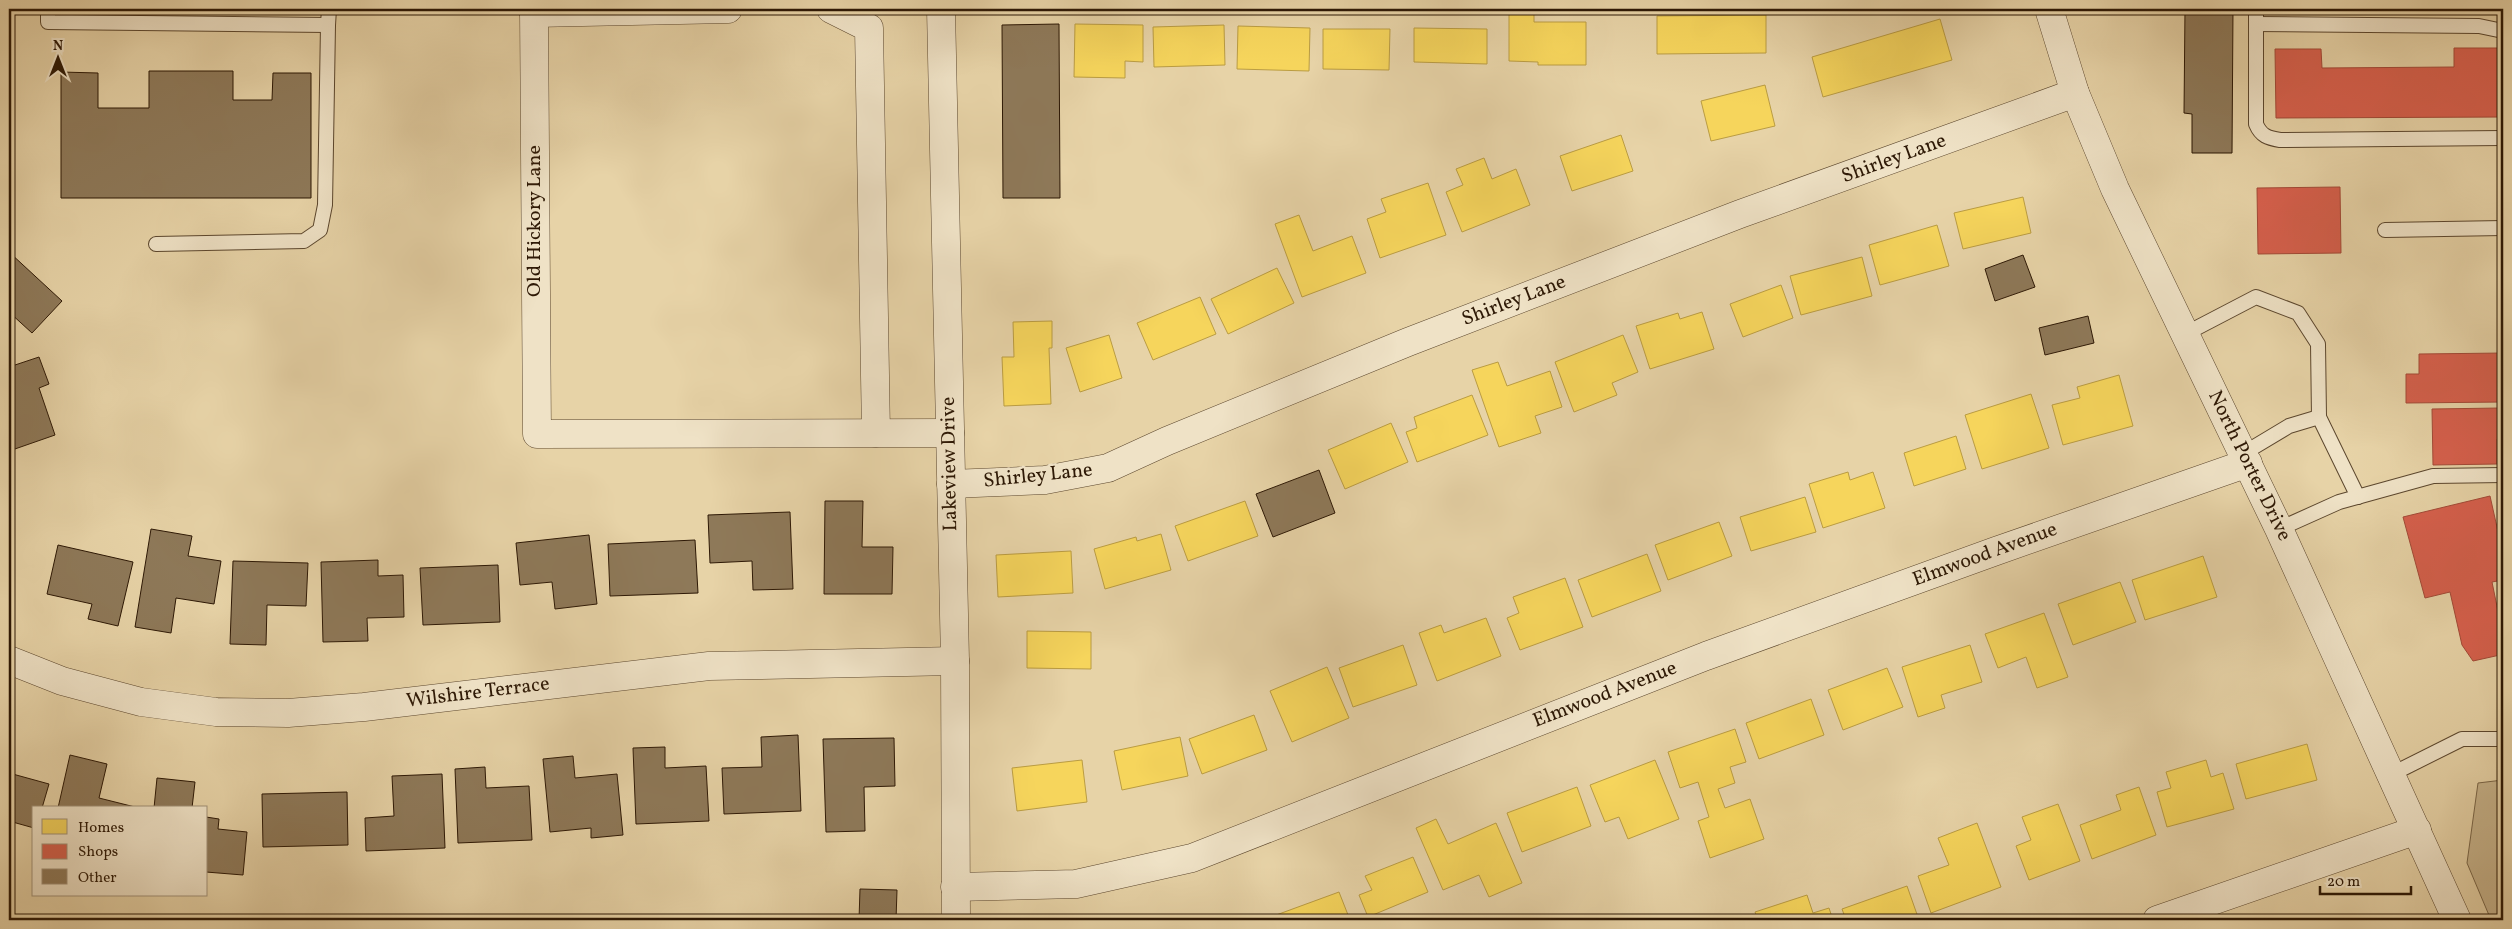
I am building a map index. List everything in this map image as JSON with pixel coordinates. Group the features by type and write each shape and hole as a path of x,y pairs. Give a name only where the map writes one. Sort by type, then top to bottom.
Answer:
{"street":[{"path":"534,11 728,9"},
{"path":"831,9 869,28 876,433 950,432"},
{"name":"Lakeview Drive","path":"941,9 954,662 956,920"},
{"name":"North Porter Drive","path":"2050,9 2075,94 2115,189 2246,458 2392,774 2457,920"},
{"name":"Old Hickory Lane","path":"534,11 537,434 876,433"},
{"name":"Shirley Lane","path":"951,484 1044,480 1108,468 1167,441 1417,338 1740,214 2075,94"},
{"name":"Elmwood Avenue","path":"955,887 1076,884 1192,858 1706,656 2246,458"},
{"name":"Wilshire Terrace","path":"9,660 62,681 141,702 216,712 288,713 364,708 709,666 954,662"},
{"path":"2157,920 2417,830"}],"lane":[{"path":"48,9 48,22 328,25"},
{"path":"156,244 304,240 320,230 326,205 329,9"},
{"path":"2256,9 2256,124 2260,133 2269,138 2280,140 2503,138"},
{"path":"2256,24 2479,26 2503,31"},
{"path":"2385,230 2503,228"},
{"path":"2185,334 2256,297 2298,313 2318,344 2319,417 2358,497"},
{"path":"2246,458 2289,426 2319,417"},
{"path":"2279,529 2339,502 2433,476 2503,475"},
{"path":"2392,774 2462,739 2503,738"}],"shaded area":[{"path":"2503,780 2503,920 2491,920 2467,863 2478,783"}],"building: Homes":[{"path":"1509,9 1534,9 1534,22 1586,22 1586,65 1538,65 1538,62 1509,61"},
{"path":"1766,15 1766,53 1657,54 1657,16"},
{"path":"1940,19 1952,60 1823,97 1812,57"},
{"path":"1075,24 1143,25 1143,62 1125,61 1125,78 1074,77"},
{"path":"1224,25 1225,65 1154,67 1153,27"},
{"path":"1238,26 1310,28 1309,71 1237,69"},
{"path":"1414,28 1487,29 1487,64 1414,62"},
{"path":"1323,29 1390,29 1389,70 1323,69"},
{"path":"1765,85 1775,126 1711,141 1701,101"},
{"path":"1621,135 1633,171 1572,191 1560,156"},
{"path":"1484,158 1492,179 1516,169 1530,205 1462,232 1446,192 1463,185 1456,169"},
{"path":"1428,183 1446,235 1380,258 1367,219 1386,212 1381,199"},
{"path":"2023,197 2031,233 1963,249 1954,213"},
{"path":"1299,215 1313,251 1352,236 1366,273 1302,297 1275,224"},
{"path":"1937,225 1949,266 1880,285 1869,245"},
{"path":"1862,257 1872,296 1801,315 1790,276"},
{"path":"1277,268 1294,303 1228,334 1211,299"},
{"path":"1781,285 1793,318 1743,337 1730,304"},
{"path":"1200,297 1216,334 1153,360 1137,323"},
{"path":"1702,312 1714,349 1650,369 1636,326 1678,313 1680,319"},
{"path":"1052,321 1052,348 1049,348 1051,404 1004,406 1002,357 1014,357 1013,322"},
{"path":"1109,335 1122,378 1080,392 1066,348"},
{"path":"1623,335 1638,372 1612,383 1617,395 1574,412 1555,362"},
{"path":"1498,362 1507,386 1550,371 1562,407 1535,416 1541,433 1499,447 1472,370"},
{"path":"2119,375 2133,426 2063,445 2052,405 2080,398 2077,387"},
{"path":"2031,394 2049,448 1982,469 1965,415"},
{"path":"1472,395 1488,435 1417,462 1406,432 1417,428 1414,417"},
{"path":"1391,423 1408,462 1345,489 1328,450"},
{"path":"1956,436 1966,469 1914,486 1904,453"},
{"path":"1848,472 1850,480 1873,472 1885,508 1823,528 1809,484"},
{"path":"1805,497 1816,532 1751,551 1740,517"},
{"path":"1245,501 1258,536 1188,561 1175,526"},
{"path":"1719,522 1732,556 1668,580 1655,545"},
{"path":"1161,534 1171,570 1105,589 1094,549 1136,537 1137,541"},
{"path":"1071,551 1073,593 998,597 996,555"},
{"path":"1647,554 1661,591 1592,617 1578,580"},
{"path":"2203,556 2217,597 2145,620 2132,580"},
{"path":"1565,578 1583,627 1520,650 1507,618 1519,613 1513,597"},
{"path":"2120,582 2136,622 2073,645 2058,604"},
{"path":"2044,613 2068,677 2037,688 2026,657 1998,668 1985,634"},
{"path":"1486,618 1501,656 1437,681 1419,633 1441,625 1444,633"},
{"path":"1027,631 1091,632 1091,669 1027,668"},
{"path":"1403,645 1417,685 1353,707 1339,668"},
{"path":"1970,645 1982,682 1941,695 1945,708 1918,717 1902,667"},
{"path":"1327,667 1349,718 1292,742 1270,691"},
{"path":"1887,668 1903,707 1843,730 1828,690"},
{"path":"1811,699 1824,735 1759,759 1746,723"},
{"path":"1254,715 1267,750 1202,774 1189,739"},
{"path":"1735,729 1746,762 1730,767 1735,783 1718,789 1725,808 1750,799 1764,839 1710,858 1698,821 1709,817 1698,782 1680,788 1668,752"},
{"path":"1180,737 1188,776 1122,790 1114,751"},
{"path":"2307,744 2317,780 2246,799 2236,764"},
{"path":"1082,760 1087,802 1017,811 1012,768"},
{"path":"1655,760 1679,819 1628,839 1619,817 1605,822 1590,785"},
{"path":"2206,760 2211,777 2223,773 2234,809 2167,827 2157,792 2171,788 2166,772"},
{"path":"1577,787 1591,826 1522,852 1507,813"},
{"path":"2139,787 2156,835 2092,859 2080,825 2121,810 2116,795"},
{"path":"2058,804 2080,861 2029,880 2016,846 2031,840 2022,817"},
{"path":"1436,819 1448,844 1496,823 1522,883 1489,897 1479,875 1443,890 1416,828"},
{"path":"1977,823 2001,887 1931,913 1918,876 1949,865 1938,838"},
{"path":"1413,857 1428,892 1368,917 1359,895 1372,890 1365,876"},
{"path":"1907,886 1919,920 1846,920 1842,909"},
{"path":"1339,892 1350,920 1268,920 1268,918"},
{"path":"1807,895 1813,913 1829,908 1833,920 1758,920 1755,912"}],"building: Shops":[{"path":"2454,48 2503,48 2503,117 2276,118 2275,49 2321,49 2322,68 2454,67"},
{"path":"2340,187 2341,253 2258,254 2257,188"},
{"path":"2503,353 2503,402 2406,403 2406,374 2419,374 2419,354"},
{"path":"2500,408 2501,439 2497,439 2497,464 2433,465 2432,409"},
{"path":"2490,496 2503,554 2503,580 2492,582 2503,636 2500,655 2473,661 2462,645 2450,592 2425,598 2403,517"}],"building: Other":[{"path":"2185,9 2233,9 2232,153 2192,153 2192,114 2184,113"},
{"path":"9,16 12,16 12,82 9,82"},
{"path":"1059,24 1060,198 1003,198 1002,25"},
{"path":"149,71 233,71 233,100 272,100 273,73 311,73 311,198 61,198 61,72 98,73 98,108 149,108"},
{"path":"9,252 62,301 32,333 9,312"},
{"path":"2023,255 2035,287 1995,301 1985,269"},
{"path":"2088,316 2094,343 2045,355 2039,328"},
{"path":"39,357 49,384 39,388 55,435 12,450 9,440 9,367"},
{"path":"1319,470 1335,513 1273,537 1256,494"},
{"path":"825,501 863,501 862,547 893,547 892,594 824,594"},
{"path":"790,512 793,589 753,590 752,561 710,563 708,515"},
{"path":"151,529 192,536 188,556 221,561 214,604 176,598 171,633 135,627"},
{"path":"589,535 597,604 555,609 552,582 520,585 516,543"},
{"path":"695,540 698,593 610,596 608,544"},
{"path":"58,545 133,562 118,626 88,619 92,604 47,594"},
{"path":"378,560 378,576 403,575 404,617 367,618 368,641 323,642 321,562"},
{"path":"233,561 308,563 306,606 267,605 266,645 230,644"},
{"path":"498,565 500,622 423,625 420,568"},
{"path":"798,735 801,811 724,814 722,768 762,767 761,737"},
{"path":"894,738 895,786 864,787 865,831 826,832 823,739"},
{"path":"665,747 665,768 706,766 709,821 636,824 633,748"},
{"path":"70,755 107,764 99,798 131,806 58,806"},
{"path":"573,756 575,778 617,774 623,835 591,838 591,828 550,832 543,759"},
{"path":"485,767 486,788 529,786 532,840 458,843 455,769"},
{"path":"9,773 49,784 43,806 32,806 32,827 9,821"},
{"path":"442,774 445,848 366,851 365,818 394,816 392,776"},
{"path":"157,778 195,782 192,806 154,806"},
{"path":"347,792 348,845 263,847 262,794"},
{"path":"208,817 219,819 218,829 247,832 243,875 208,872"},
{"path":"860,889 897,890 896,920 859,920"}]}
